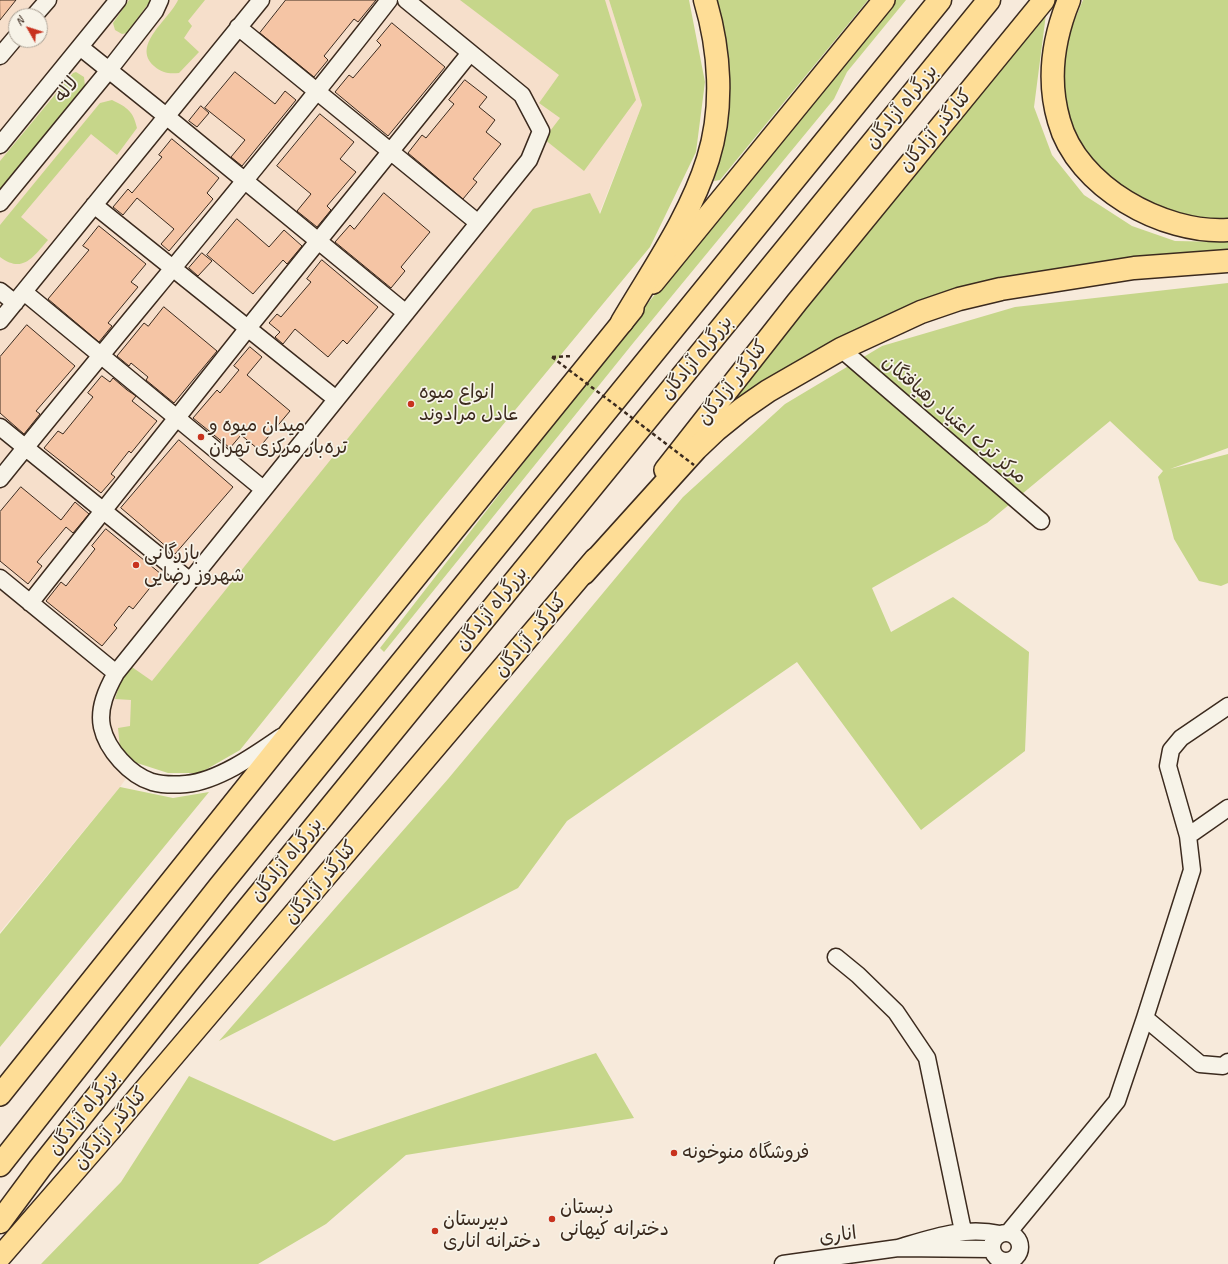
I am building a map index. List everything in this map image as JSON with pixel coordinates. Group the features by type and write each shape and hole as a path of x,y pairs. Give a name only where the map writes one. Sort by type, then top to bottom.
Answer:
{"highway":[{"path":"622,322 682,222 708,158 717,110 718,78 714,39 705,0"},
{"name":"بزرگراه آزادگان","path":"0,1165 220,886 940,0"},
{"name":"بزرگراه آزادگان","path":"0,1222 40,1168 188,982 989,0"},
{"path":"1069,0 1058,31 1052,66 1053,90 1059,122 1069,146 1084,166 1110,192 1140,210 1191,228 1211,231 1228,230"},
{"path":"584,572 696,449 716,430 742,409 768,391 841,349 920,312 959,299 1001,289 1134,268 1228,261"}],"main road":[{"path":"0,1095 292,730 884,0"},
{"name":"کنارگذر آزادگان","path":"0,1257 119,1120 584,572 797,302 1044,0"},
{"path":"0,1074 70,1008"}],"street":[{"path":"41,8 48,0"},
{"name":"لاله","path":"0,145 118,0"},
{"name":"لاله","path":"0,203 109,70 155,11 160,0"},
{"path":"0,321 261,0"},
{"path":"0,479 100,355 318,92 389,0"},
{"path":"292,730 242,763 216,775 187,784 165,784 151,782 137,774 121,761 108,743 102,727 102,705 107,689 116,673 529,160 541,130 522,95 406,0"},
{"path":"238,27 478,222"},
{"path":"0,56 8,46"},
{"path":"80,48 166,116 406,313"},
{"path":"30,603 248,328 470,53"},
{"path":"94,205 336,399"},
{"path":"0,290 19,297 100,355 263,489"},
{"name":"مرکز ترک اعتیاد رهیافتگان","path":"841,349 1041,521"},
{"path":"0,427 190,581"},
{"path":"0,578 116,673"},
{"path":"994,1256 994,1240 1004,1234 1117,1100 1146,1018 1192,870 1188,836 1168,766 1171,750 1181,738 1228,706"},
{"path":"1188,836 1228,808"},
{"path":"836,957 858,974 896,1012 927,1058 963,1231"},
{"path":"1146,1018 1200,1064 1222,1066 1228,1062"},
{"name":"اناری","path":"889,1254 942,1234 983,1230 1004,1234"},
{"path":"1004,1234 1018,1239 1022,1260"},
{"name":"اناری","path":"783,1264 889,1254 994,1256 1006,1262 1014,1259 1022,1260"}],"path":[{"path":"552,357 694,465"}],"shaded area":[{"name":"میدان میوه و تره‌بار مرکزی تهران","path":"0,0 609,0 642,105 599,214 137,763 120,787 0,932"}],"green space":[{"path":"129,0 151,0 127,33 122,34 115,30 113,23"},
{"path":"178,0 205,0 188,21 192,26 184,38 199,52 179,73 169,73 163,72 154,66 148,58 147,50 149,41"},
{"path":"460,0 605,0 636,100 584,171 544,139 560,118 539,103 559,75"},
{"path":"609,0 689,0 705,82 696,152 650,247 420,525 240,750 200,773 168,773 131,762 120,748 118,728 130,726 131,700 115,699 122,677 129,665 152,681 533,209 590,193 600,214 642,105"},
{"path":"713,0 868,0 720,180 714,181 729,103"},
{"path":"896,0 906,0 847,72 834,99 634,342 384,652 380,648 639,314"},
{"path":"1083,0 1228,0 1228,219 1192,219 1137,201 1107,180 1077,138 1065,113 1063,57 1066,40"},
{"path":"1046,14 1034,107 1052,155 1084,195 1132,226 1175,241 1228,242 1228,254 1059,274 773,377 728,404"},
{"path":"76,72 84,77 85,86 0,189 0,161 73,73"},
{"path":"112,100 122,105 132,114 137,128 117,155 91,134 21,217 48,240 32,257 21,264 8,262 0,257 0,225 100,103"},
{"path":"1228,283 1228,448 1170,469 1228,454 1228,583 1221,586 1199,581 1174,539 1158,477 1163,471 1110,421 987,523 872,588 891,632 953,597 1029,652 1025,751 921,830 797,662 567,821 518,888 219,1041 448,779 683,497 785,404 882,346 1015,307"},
{"path":"120,787 173,798 209,792 0,1047 0,934"},
{"path":"596,1053 634,1118 406,1155 326,1224 258,1264 41,1264 121,1182 189,1076 334,1141"}],"building":[{"path":"0,0 16,0 8,8 0,20"},
{"path":"286,0 376,0 358,22 354,19 324,56 328,60 314,77 260,33"},
{"path":"392,23 445,67 388,136 335,92 349,75 353,78 381,45 377,41"},
{"path":"235,72 275,104 285,91 296,100 242,166 231,157 245,140 205,108"},
{"path":"465,80 487,97 479,107 495,120 486,132 501,144 473,179 477,182 463,199 408,153 422,135 426,138 454,104 449,100"},
{"path":"201,106 209,113 197,127 189,121"},
{"path":"320,114 354,142 340,159 356,172 327,206 331,210 317,227 297,211 311,194 277,166"},
{"path":"172,139 219,178 207,193 213,199 169,251 161,244 174,229 137,198 123,215 113,207 128,189 132,193 162,157 159,155"},
{"path":"384,193 430,232 401,267 405,271 391,288 335,242 350,225 354,229"},
{"path":"237,219 269,247 284,230 302,246 287,264 283,260 253,294 207,255"},
{"path":"99,226 146,264 131,282 138,287 108,323 112,326 99,342 48,299 89,250 83,246"},
{"path":"202,253 212,261 198,276 189,268"},
{"path":"322,260 378,307 347,344 343,340 328,357 295,329 283,344 275,337 280,332 269,323 277,314 281,317 311,282 307,279"},
{"path":"164,307 217,351 174,403 146,380 148,377 131,363 129,366 117,356 144,323 148,326"},
{"path":"27,325 75,366 36,411 40,414 24,434 0,413 0,357"},
{"path":"250,347 262,357 247,375 290,411 258,449 241,435 230,448 193,418 217,390 220,393 239,370 234,366"},
{"path":"102,376 110,382 113,378 136,396 132,401 157,421 131,453 129,451 111,474 115,477 101,493 44,448 58,431 63,434 93,397 88,393"},
{"path":"179,440 233,487 175,554 121,508"},
{"path":"21,487 61,520 75,502 89,514 73,533 66,527 37,562 42,566 28,584 0,561 0,512"},
{"path":"106,529 161,574 133,609 129,606 114,625 117,628 102,646 46,601 61,582 66,586 95,549 92,546"}],"place":[{"name":"انواع میوه عادل مرادوند","path":"411,404"},
{"name":"میدان میوه و تره‌بار مرکزی تهران","path":"201,437"},
{"name":"بازرگانی شهروز رضایی","path":"136,565"},
{"name":"فروشگاه منوخونه","path":"674,1153"},
{"name":"دبستان دخترانه کیهانی","path":"552,1219"},
{"name":"دبیرستان دخترانه اناری","path":"435,1231"}]}
